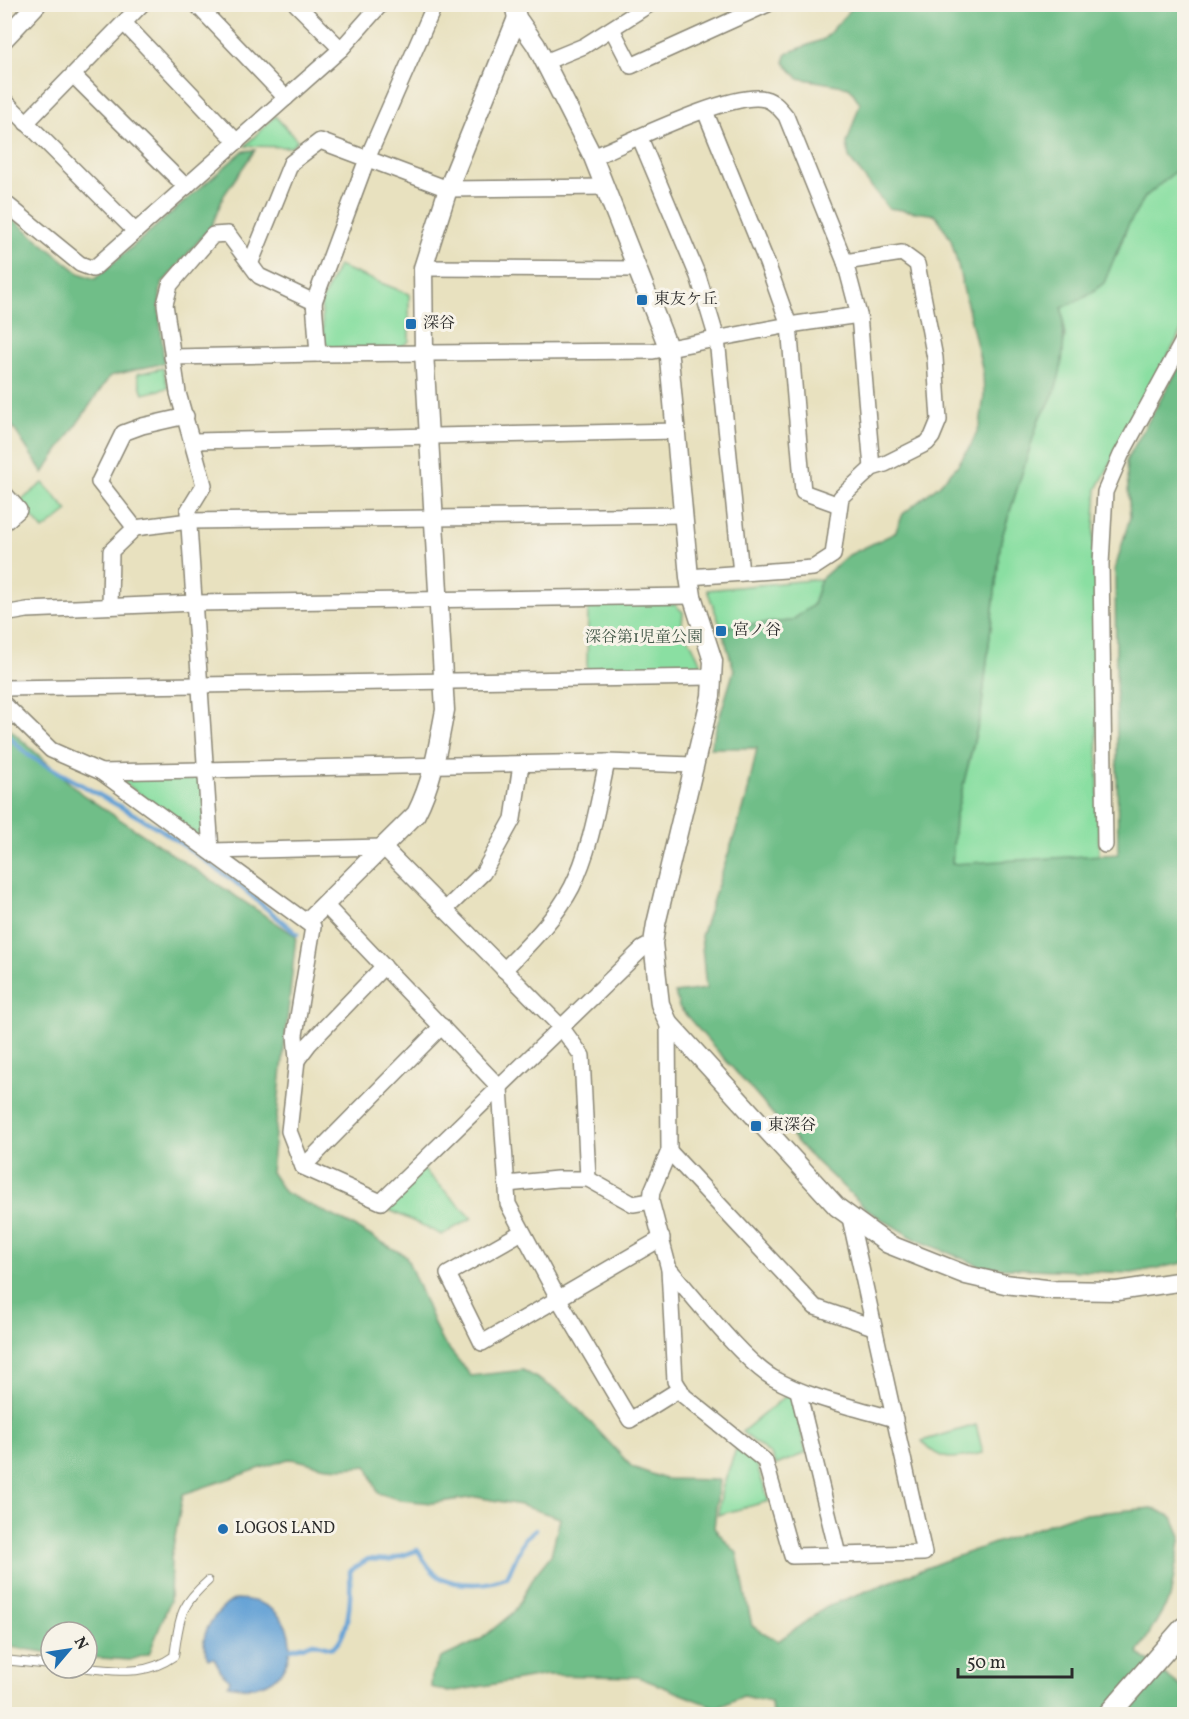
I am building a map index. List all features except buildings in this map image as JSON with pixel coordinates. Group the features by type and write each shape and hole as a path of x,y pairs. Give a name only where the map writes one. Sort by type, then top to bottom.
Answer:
{"main road":[{"path":"1109,1714 1185,1628"}],"street":[{"path":"4,39 38,4"},
{"path":"26,123 142,4"},
{"path":"196,4 286,98"},
{"path":"296,4 341,49"},
{"path":"4,202 80,264 93,269 134,230 186,187 341,49 381,4"},
{"path":"318,354 314,303 367,159 435,4"},
{"path":"545,62 584,46 650,4"},
{"path":"612,29 632,66 768,4"},
{"path":"515,11 545,62 593,157 668,347 689,577 692,596 713,661 711,696 653,943 660,1004 668,1022 850,1218 888,1244 966,1275 1005,1284 1054,1290 1117,1291 1185,1281"},
{"path":"308,921 416,814 426,794 434,766 445,710 424,352 423,268 448,189 515,11"},
{"path":"124,23 237,142"},
{"path":"73,75 186,187"},
{"path":"593,157 705,111 746,98 766,99 786,116 845,262 859,315 872,468"},
{"path":"4,100 134,230"},
{"path":"705,111 767,263 789,324 803,492 839,505"},
{"path":"640,138 698,276 717,339 741,573"},
{"path":"251,262 291,163 320,141 448,189 606,187"},
{"path":"212,851 188,511 204,485 172,357 165,304 170,285 213,235 228,234 251,262 259,276 314,303"},
{"path":"689,577 813,568 833,555 841,497 872,468 920,448 932,438 939,410 934,357 917,264 902,253 845,262"},
{"path":"423,268 638,269"},
{"path":"172,357 424,352 653,351 789,324 859,315"},
{"path":"1105,845 1101,564 1105,492 1121,455 1185,339"},
{"path":"135,528 99,482 123,433 142,426 186,416"},
{"path":"194,441 676,431"},
{"path":"4,493 20,510 4,523"},
{"path":"110,606 111,551 135,528 189,520 684,515"},
{"path":"4,614 27,610 195,603 692,596"},
{"path":"4,688 712,677"},
{"path":"4,704 51,750 100,772 212,851 313,927 295,1035 297,1060 290,1131 303,1167 381,1202 642,949 653,943"},
{"path":"100,772 607,762 693,765"},
{"path":"504,970 540,932 572,887 590,834 607,762"},
{"path":"445,910 483,873 513,819 521,764"},
{"path":"212,851 383,847 561,1027 582,1056 588,1179"},
{"path":"325,905 500,1088 508,1204 558,1298 630,1420 680,1389"},
{"path":"297,1060 309,1044 384,966"},
{"path":"668,1022 669,1151 652,1191 651,1202 669,1269 675,1381 684,1396 765,1461 792,1556 924,1553 850,1218"},
{"path":"303,1167 441,1026"},
{"path":"669,1151 815,1307 873,1327"},
{"path":"507,1184 556,1179 588,1179 633,1204 651,1202"},
{"path":"522,1233 448,1274 482,1343 662,1238"},
{"path":"669,1269 747,1355 771,1377 798,1391 895,1419"},
{"path":"798,1391 838,1555"}],"lane":[{"path":"99,1669 127,1672 159,1666 174,1656 180,1614 190,1597 208,1581"},
{"path":"4,1660 39,1664"}],"green space":[{"path":"851,5 1184,5 1184,164 1145,197 1127,227 1104,283 1087,296 1062,308 1064,337 1058,380 1054,393 1039,419 1001,540 981,713 955,818 952,864 1118,854 1115,569 1130,517 1126,461 1184,358 1184,1263 1132,1273 983,1267 915,1239 870,1212 806,1152 679,1007 675,993 706,989 701,936 746,800 757,748 710,748 734,670 721,627 791,621 813,605 821,579 847,556 895,533 903,514 939,485 957,466 971,445 980,425 984,396 983,372 951,240 936,215 888,208 849,158 847,143 860,103 849,87 798,78 784,62 787,53 824,39 852,8"},
{"path":"275,116 298,141 291,147 245,146"},
{"path":"255,150 224,195 212,225 161,285 159,308 164,363 110,376 43,473 5,415 4,212 79,273 95,279 243,151"},
{"path":"1184,164 1184,326 1097,489 1092,560 1095,566 1099,856 952,865 955,818 981,713 1001,540 1039,419 1048,406 1065,337 1062,307 1087,296 1117,255 1127,227 1145,197"},
{"path":"338,266 409,294 409,341 400,348 332,348 324,342 321,303"},
{"path":"163,368 168,388 143,394 137,374"},
{"path":"43,483 68,511 43,530 19,502"},
{"path":"821,579 813,605 791,621 721,627 707,590"},
{"name":"深谷第1児童公園","path":"588,603 673,603 683,612 682,625 702,665 699,672 587,673"},
{"path":"4,724 83,795 296,936 271,1172 285,1193 346,1222 406,1256 440,1338 471,1376 523,1370 565,1395 632,1467 665,1479 719,1480 714,1528 737,1553 752,1626 778,1641 828,1606 944,1561 1074,1515 1152,1508 1173,1517 1181,1536 1170,1598 1138,1653 1180,1686 1184,1692 1184,1714 772,1714 771,1702 743,1696 717,1708 638,1677 547,1675 448,1692 431,1687 432,1673 441,1658 480,1640 515,1611 535,1575 551,1555 560,1518 520,1505 476,1497 432,1503 400,1500 378,1493 367,1466 330,1467 292,1459 183,1494 171,1558 170,1601 149,1654 130,1660 99,1658 99,1620 39,1620 39,1651 5,1646"},
{"path":"203,774 206,841 116,777"},
{"path":"423,1169 472,1218 442,1235 383,1207"},
{"path":"788,1394 792,1395 806,1453 776,1465 771,1455 742,1432"},
{"path":"976,1425 983,1453 957,1458 943,1457 929,1449 922,1441"},
{"path":"736,1449 756,1463 769,1501 718,1515 722,1489"}],"water":[{"path":"236,1599 261,1603 278,1615 288,1631 290,1649 284,1666 272,1680 253,1687 228,1685 230,1680 222,1673 214,1658 208,1659 205,1647 205,1634 211,1622 226,1605"}],"waterway":[{"path":"4,732 28,755 160,829 234,881 297,934"},
{"path":"291,1649 314,1643 333,1648 339,1641 349,1612 350,1571 368,1559 389,1560 418,1550 434,1573 447,1581 487,1583 507,1577 525,1538 536,1529"}],"place":[{"name":"東友ケ丘","path":"642,300"},
{"name":"深谷","path":"411,324"},
{"name":"宮ノ谷","path":"721,631"},
{"name":"東深谷","path":"756,1126"},
{"name":"LOGOS LAND","path":"223,1529"}]}
